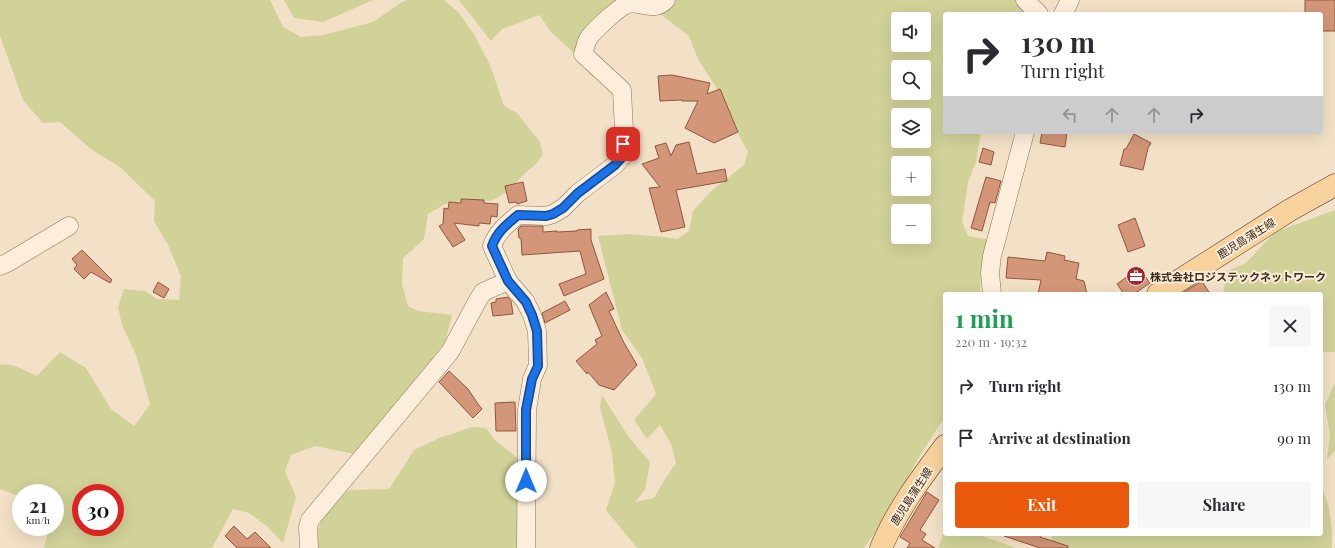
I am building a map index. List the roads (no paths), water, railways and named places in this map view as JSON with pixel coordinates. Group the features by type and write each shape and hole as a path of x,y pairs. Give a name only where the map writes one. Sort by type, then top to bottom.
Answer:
{"main road":[{"name":"鹿児島蒲生線","path":"1161,292 1290,210 1335,185"},
{"name":"鹿児島蒲生線","path":"881,548 887,533 902,506 919,480 943,449"}],"street":[{"path":"526,548 526,410 532,379 538,366 537,331 526,302 508,281 492,246 495,238 503,228 518,215 546,216 553,214 563,208 578,193 615,165 623,156 624,131 622,90 583,54 589,38 600,25 627,4 642,4 652,7 663,4 666,0"},
{"path":"1026,0 1037,12"},
{"path":"1064,12 1070,0"},
{"path":"992,292 990,273 992,256 1024,134"},
{"path":"0,266 69,226"},
{"path":"309,548 308,527 310,520 450,352 483,292 508,281"}],"place":[{"name":"株式会社ロジステックネットワーク","path":"1136,276"}]}
